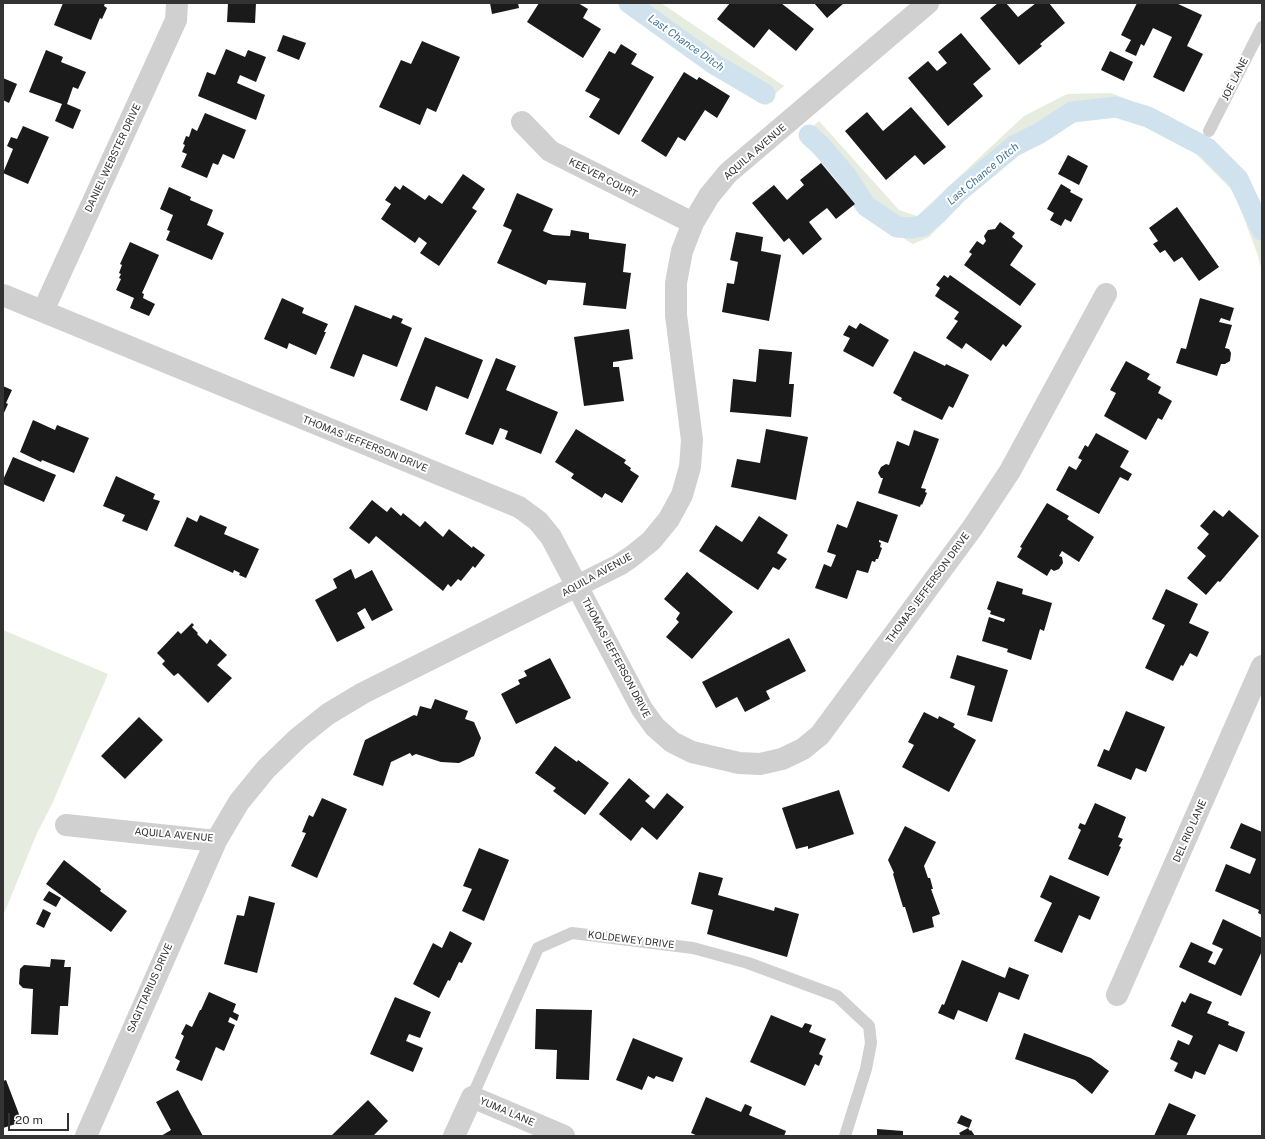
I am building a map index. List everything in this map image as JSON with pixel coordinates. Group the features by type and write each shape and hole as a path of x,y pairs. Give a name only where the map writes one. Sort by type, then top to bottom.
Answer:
{"street":[{"name":"DANIEL WEBSTER DRIVE","path":"43,311 176,20 177,3"},
{"name":"AQUILA AVENUE","path":"66,825 216,841 240,802 266,769 298,738 328,714 363,693 577,586 631,557 651,542 669,520 682,495 690,467 692,440 676,315 676,283 682,251 693,223 709,196 728,173 928,3"},
{"name":"KEEVER COURT","path":"522,122 550,151 693,223"},
{"name":"THOMAS JEFFERSON DRIVE","path":"3,295 519,507 538,521 551,537 642,709 655,727 672,742 692,752 739,763 760,764 782,759 802,749 820,735 974,527 1010,471 1106,294"},
{"name":"DEL RIO LANE","path":"1117,995 1262,666"},
{"name":"SAGITTARIUS DRIVE","path":"86,1136 216,841"},
{"name":"KOLDEWEY DRIVE","path":"454,1136 472,1097"},
{"name":"YUMA LANE","path":"472,1097 564,1136"}],"lane":[{"name":"JOE LANE","path":"1209,131 1262,27"},
{"name":"KOLDEWEY DRIVE","path":"472,1097 538,948 572,933 693,948 748,963 837,996 869,1026 871,1043 866,1069 845,1136"}],"shaded area":[{"path":"620,3 661,3 784,86 767,101 678,45"},
{"path":"1111,93 1169,116 1215,145 1252,190 1262,210 1262,270 1234,192 1192,150 1157,127 1117,113 1071,116 1033,139 992,173 929,237 913,244 871,219 801,136 819,121 899,210 917,216 1024,116 1067,94"},
{"path":"3,630 108,674 52,804 37,833 3,916"}],"building":[{"path":"63,3 105,3 104,6 107,8 102,19 100,18 91,40 54,25"},
{"path":"228,3 256,3 255,23 227,22"},
{"path":"490,3 518,3 519,8 492,14"},
{"path":"539,3 578,3 588,9 583,18 601,29 583,58 527,22"},
{"path":"730,3 781,3 814,29 796,51 769,29 754,48 717,19"},
{"path":"814,3 844,3 827,18"},
{"path":"998,3 1006,3 1018,17 1036,3 1049,3 1065,23 1040,44 1042,46 1019,65 980,18"},
{"path":"1137,3 1176,3 1202,15 1187,46 1203,54 1184,92 1153,77 1172,37 1153,28 1144,46 1141,44 1136,56 1125,51 1131,40 1121,35"},
{"path":"961,33 991,69 973,84 983,96 948,126 908,78 928,61 937,71 947,63 938,52"},
{"path":"283,35 306,43 299,60 277,51"},
{"path":"422,41 460,57 436,112 427,108 420,125 379,107 401,60 411,64"},
{"path":"621,44 637,54 631,64 654,77 619,135 589,117 600,99 585,91 609,51 615,54"},
{"path":"226,49 245,57 248,50 266,57 256,82 240,75 237,83 265,95 256,120 198,96 207,72 215,75"},
{"path":"46,50 63,57 61,62 86,72 78,89 73,87 67,104 81,110 73,129 55,121 62,104 29,92"},
{"path":"1110,51 1133,62 1124,81 1101,70"},
{"path":"684,72 697,80 699,77 730,96 717,118 705,110 685,141 678,137 666,157 641,141"},
{"path":"3,78 17,84 9,103 3,100"},
{"path":"911,107 946,147 924,165 915,155 886,180 845,131 867,112 883,131"},
{"path":"205,113 246,130 234,159 223,154 218,165 213,163 207,178 181,167 187,154 182,152 185,145 183,144 186,136 189,137 192,128 197,131"},
{"path":"23,126 49,137 28,184 3,173 13,149 7,146 11,137 17,139"},
{"path":"1068,155 1088,166 1079,185 1058,174"},
{"path":"821,163 855,204 836,219 827,208 809,222 822,239 803,255 789,238 784,242 752,203 774,185 787,200 804,185 800,180"},
{"path":"463,174 485,189 472,208 477,211 439,266 420,253 427,243 419,237 415,243 381,219 391,204 385,200 395,186 400,190 403,185 425,200 429,195 442,204"},
{"path":"1061,184 1071,190 1070,192 1083,199 1071,222 1065,219 1061,226 1050,220 1054,213 1047,209"},
{"path":"169,187 191,197 190,200 213,210 207,225 224,233 212,260 166,240 170,231 167,230 173,215 160,209"},
{"path":"517,193 553,209 543,231 553,235 570,236 571,230 589,233 589,239 626,244 623,272 631,273 626,309 583,305 586,283 548,280 546,285 497,263 512,230 503,226"},
{"path":"1177,207 1219,267 1199,281 1182,257 1174,262 1165,250 1160,253 1153,244 1158,241 1149,228"},
{"path":"1000,222 1015,233 1012,237 1023,246 1010,265 1036,284 1020,306 964,265 972,254 969,252 977,241 983,245 986,241 984,236 988,230 995,229"},
{"path":"736,232 763,237 761,251 781,255 769,321 722,312 727,283 734,284 738,262 730,260"},
{"path":"130,242 159,255 142,293 144,294 143,298 155,304 149,316 130,308 134,298 116,290 121,279 119,278 121,274 119,273 122,265 120,264"},
{"path":"944,275 948,278 950,275 1022,326 1006,347 1003,344 991,361 966,343 962,349 946,338 958,321 954,319 959,312 935,296 940,288 936,285"},
{"path":"282,298 304,308 302,313 328,324 316,355 289,343 287,349 264,339"},
{"path":"1200,298 1234,308 1230,321 1221,318 1219,322 1232,325 1225,348 1229,349 1231,353 1230,361 1225,364 1221,364 1217,376 1176,363 1181,348 1186,349"},
{"path":"355,305 391,319 393,315 403,319 401,323 412,328 397,367 363,354 354,377 330,368"},
{"path":"860,323 889,340 873,367 843,351 850,338 843,335 849,325 856,329"},
{"path":"629,329 633,359 613,362 613,367 619,367 624,401 584,406 574,337"},
{"path":"425,337 483,360 468,399 436,386 427,411 400,400"},
{"path":"759,349 792,352 789,384 794,384 791,417 730,412 733,379 756,382"},
{"path":"914,351 945,366 946,364 969,375 953,408 949,406 942,420 901,400 902,398 893,393"},
{"path":"496,358 516,366 506,390 558,412 541,454 505,439 508,431 500,428 493,445 465,434"},
{"path":"1126,361 1150,374 1147,379 1161,387 1158,393 1172,401 1162,420 1158,418 1146,440 1104,416 1116,393 1110,390"},
{"path":"3,386 12,390 6,403 8,404 3,415"},
{"path":"33,420 55,430 57,425 89,438 74,473 42,460 41,462 20,452"},
{"path":"576,429 626,460 624,463 631,468 630,470 639,476 622,503 605,493 602,498 571,478 574,474 555,462"},
{"path":"766,429 808,437 796,500 731,487 737,459 760,463"},
{"path":"914,430 939,439 921,488 926,489 925,492 927,493 920,507 878,493 883,478 881,478 878,473 881,467 886,464 889,465 897,441 909,446"},
{"path":"1096,433 1129,451 1120,467 1132,474 1128,481 1120,477 1099,514 1056,490 1069,466 1076,470 1082,460 1078,458 1085,445 1088,447"},
{"path":"13,457 56,475 44,502 3,484 3,480"},
{"path":"116,476 155,494 153,499 160,501 147,531 122,521 125,515 103,506"},
{"path":"372,500 387,512 391,507 401,516 403,513 420,527 425,521 443,537 449,529 472,548 473,546 485,555 475,568 473,566 461,581 458,579 451,587 448,584 443,591 376,536 369,544 349,528"},
{"path":"857,501 898,515 888,543 879,540 881,543 880,547 882,548 878,559 876,559 875,562 872,561 868,573 857,570 847,599 815,588 824,564 831,567 836,555 827,552 837,524 847,528"},
{"path":"1047,503 1069,516 1067,519 1094,537 1079,562 1062,551 1059,556 1062,557 1063,563 1059,569 1054,571 1051,569 1047,576 1017,557 1022,548 1020,547"},
{"path":"1214,510 1223,517 1229,510 1259,536 1220,582 1218,581 1206,595 1187,578 1206,556 1197,548 1209,534 1200,526"},
{"path":"200,515 227,527 224,534 259,549 246,578 239,575 240,573 234,570 233,573 174,546 187,517 197,522"},
{"path":"759,516 788,535 777,553 787,559 779,570 773,567 758,590 699,551 716,525 742,542"},
{"path":"351,569 355,579 372,570 393,610 372,621 365,608 357,613 365,628 337,642 315,600 337,588 333,579"},
{"path":"687,572 733,612 692,659 666,637 679,622 676,619 680,613 664,599"},
{"path":"997,581 1023,589 1022,594 1052,603 1044,631 1040,629 1031,660 1007,652 1008,649 982,641 989,617 1004,622 1005,619 990,614 991,611 987,609"},
{"path":"1166,589 1198,604 1189,623 1209,632 1197,657 1190,653 1183,666 1181,665 1173,681 1145,668 1165,625 1152,619"},
{"path":"192,623 194,625 192,627 198,633 197,634 207,644 210,639 227,655 217,665 232,678 208,703 178,673 174,676 162,664 165,661 157,653 178,631 181,634"},
{"path":"789,638 806,671 766,691 770,699 745,712 737,697 716,708 702,682"},
{"path":"957,655 1008,670 992,722 967,715 975,686 950,678"},
{"path":"550,658 571,698 516,724 501,694 520,684 518,680 527,676 524,671"},
{"path":"435,699 468,711 465,719 474,722 481,738 474,756 459,763 441,762 416,754 412,756 410,753 391,762 383,786 353,775 365,740 414,715 417,716 420,706 431,709"},
{"path":"1126,711 1165,727 1146,772 1136,768 1131,780 1097,766 1104,749 1109,751"},
{"path":"924,712 938,719 939,716 955,724 953,727 976,740 949,792 902,767 914,745 908,742"},
{"path":"139,717 163,740 125,779 101,756"},
{"path":"555,746 577,762 578,760 609,783 585,815 553,791 556,788 535,773"},
{"path":"629,778 650,796 645,801 654,809 667,793 684,807 657,840 642,827 631,841 599,814"},
{"path":"839,790 854,834 808,849 808,846 796,849 782,808"},
{"path":"322,798 347,809 317,878 291,866 306,833 302,832 309,815 313,817"},
{"path":"1095,803 1126,817 1118,837 1123,839 1119,846 1121,847 1108,876 1068,859 1081,830 1078,828 1080,823 1085,825"},
{"path":"1241,823 1262,832 1262,915 1258,913 1259,910 1215,891 1226,864 1250,874 1256,859 1230,848"},
{"path":"905,826 936,842 924,866 928,878 930,878 933,889 931,889 940,914 932,917 934,927 913,933 905,907 903,907 893,874 894,873 888,860"},
{"path":"479,848 509,860 484,921 462,911 472,889 463,886"},
{"path":"64,860 101,889 100,891 127,911 111,932 46,884"},
{"path":"699,872 723,878 718,895 774,911 775,907 799,914 787,957 707,934 713,910 691,904"},
{"path":"1050,875 1100,897 1090,920 1079,915 1062,953 1034,941 1052,903 1040,897"},
{"path":"49,891 61,898 56,907 43,900"},
{"path":"249,896 275,903 257,973 224,964 237,915 244,916"},
{"path":"43,909 51,913 44,928 36,924"},
{"path":"1223,919 1262,938 1262,951 1241,996 1179,967 1191,942 1213,952 1208,962 1215,965 1223,949 1212,944"},
{"path":"450,931 472,943 462,963 459,962 450,981 448,980 439,998 413,984 433,943 442,948"},
{"path":"51,959 65,960 64,967 71,967 68,1006 60,1006 58,1035 31,1034 33,989 23,988 19,984 20,969 24,965 50,967"},
{"path":"962,960 1005,978 1009,967 1029,975 1019,1000 999,992 987,1022 958,1010 954,1020 938,1013 942,1004 944,1005"},
{"path":"209,992 236,1004 233,1012 239,1015 237,1021 230,1017 228,1022 235,1025 224,1051 216,1047 202,1081 176,1070 180,1061 175,1058 184,1036 181,1034 186,1024 192,1027"},
{"path":"1190,993 1212,1002 1207,1013 1229,1022 1228,1025 1245,1032 1237,1052 1219,1044 1205,1075 1195,1071 1192,1079 1174,1071 1178,1063 1170,1059 1178,1040 1189,1045 1193,1036 1171,1026 1182,1001 1185,1003"},
{"path":"395,997 431,1012 420,1038 409,1034 406,1041 423,1048 413,1072 370,1054"},
{"path":"536,1009 592,1010 589,1080 556,1079 557,1050 535,1049"},
{"path":"771,1015 802,1028 805,1023 812,1025 809,1032 826,1039 819,1054 823,1056 819,1066 815,1064 805,1086 750,1062"},
{"path":"1024,1033 1091,1058 1109,1071 1092,1094 1075,1080 1015,1059"},
{"path":"633,1038 683,1058 673,1082 656,1076 654,1079 648,1076 642,1090 616,1080"},
{"path":"6,1080 22,1122 3,1128 3,1081"},
{"path":"178,1090 203,1136 161,1136 171,1130 156,1102"},
{"path":"706,1097 741,1112 745,1104 752,1107 749,1115 786,1131 784,1136 698,1136 691,1133"},
{"path":"368,1100 388,1121 373,1136 331,1136"},
{"path":"1169,1103 1196,1115 1186,1136 1154,1136"},
{"path":"961,1115 972,1120 969,1128 957,1123"},
{"path":"968,1128 975,1136 961,1136 959,1133"},
{"path":"877,1129 903,1131 903,1136 877,1136"}],"waterway":[{"name":"Last Chance Ditch","path":"629,3 714,64 765,94"},
{"name":"Last Chance Ditch","path":"809,135 821,146 845,174 866,206 897,227 911,228 922,226 938,213 956,194 1014,146 1040,133 1072,112 1116,107 1148,117 1207,148 1238,179 1262,230"}]}
